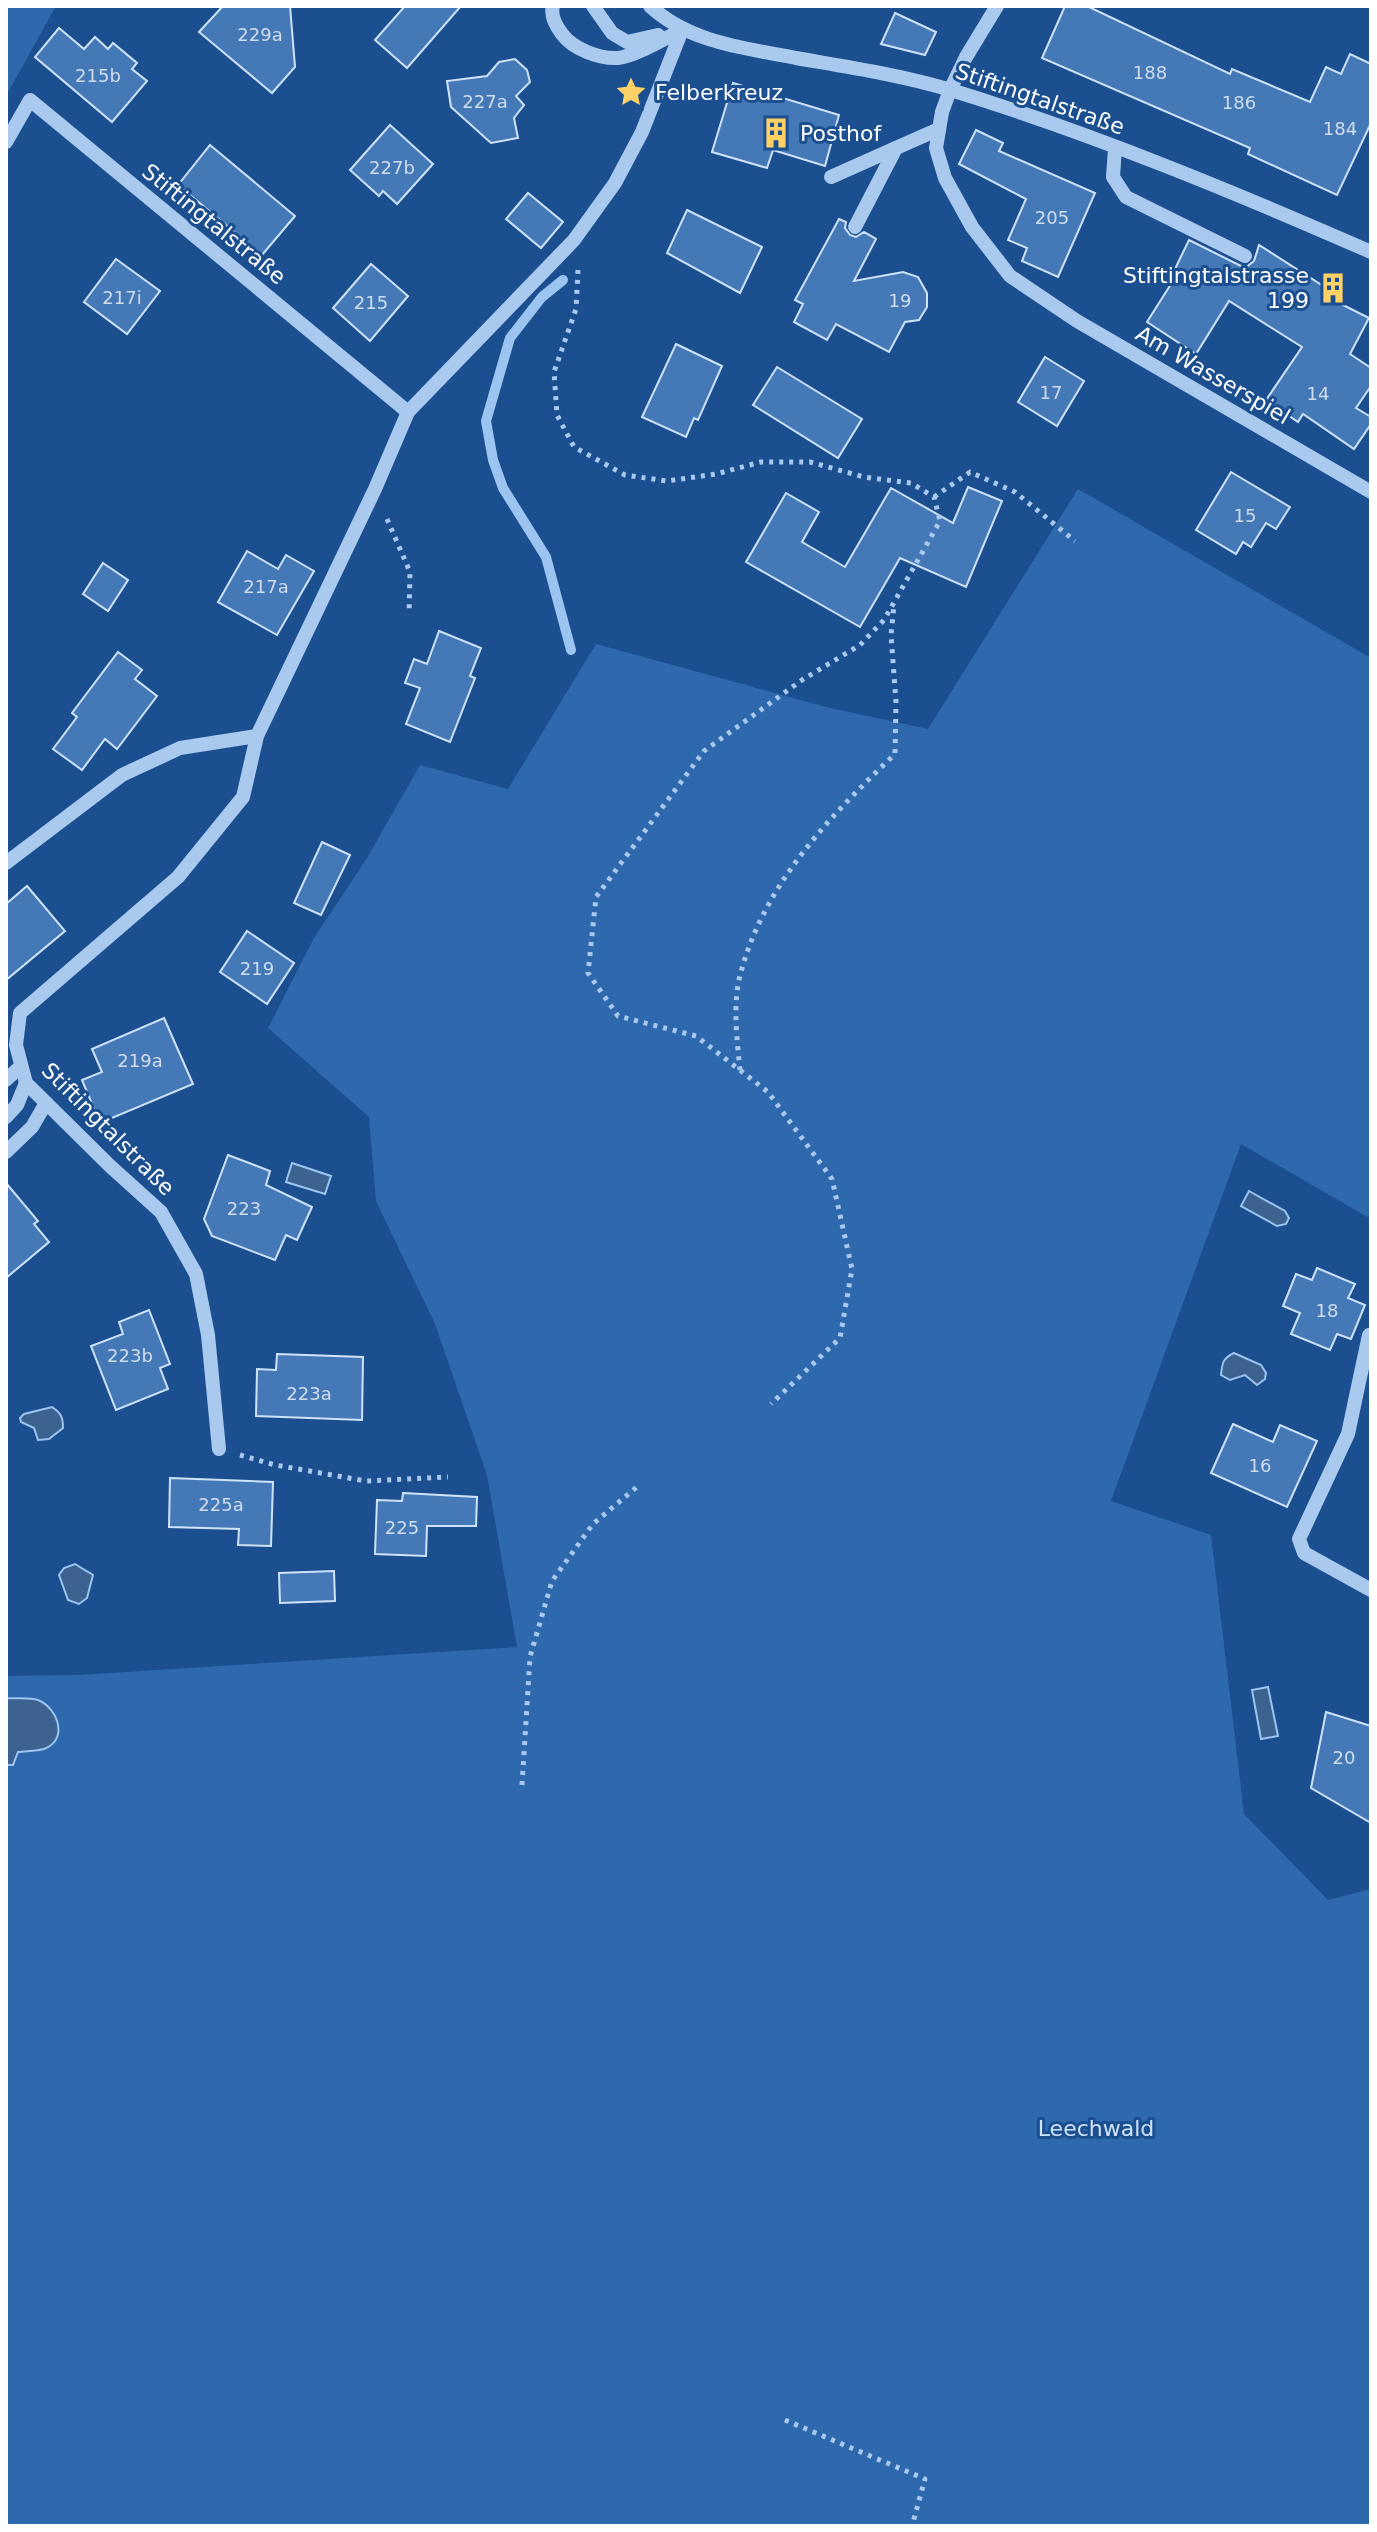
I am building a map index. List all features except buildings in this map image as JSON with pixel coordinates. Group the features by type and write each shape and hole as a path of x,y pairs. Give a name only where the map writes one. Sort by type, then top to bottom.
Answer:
{"street":[{"path":"553,6 551,12 557,28 569,44 589,53 619,58 682,30"},
{"path":"593,6 612,33 627,42 682,30"},
{"name":"Stiftingtalstraße","path":"650,6 682,30 717,43 883,74 950,90 1115,148 1371,252"},
{"name":"Am Wasserspiel","path":"997,6 950,90 936,148 945,178 972,227 1010,276 1090,329 1371,492"},
{"name":"Stiftingtalstraße","path":"219,1449 208,1335 196,1274 161,1212 26,1083 16,1045 20,1013 178,877 243,797 257,736 375,489 408,412 574,240 615,183 642,132 682,30"},
{"name":"Stiftingtalstraße","path":"6,142 30,100 408,412"},
{"path":"831,177 939,129"},
{"path":"855,227 896,148"},
{"path":"1115,148 1113,177 1126,197 1245,256"},
{"path":"6,863 122,775 180,748 257,736"},
{"path":"6,1080 21,1066"},
{"path":"6,1117 17,1105 26,1083"},
{"path":"6,1152 32,1127 46,1103"},
{"path":"1369,1335 1348,1434 1299,1539 1304,1553 1371,1590"}],"path":[{"path":"574,240 578,268 576,309 554,372 557,415 574,447 625,475 667,481 716,474 761,462 810,462 864,477 911,483 934,497 940,521 884,620 860,645 802,680 704,751 596,897 588,973 618,1016 696,1036 768,1092 832,1179 852,1269 840,1338 771,1404"},
{"path":"934,497 970,472 1015,492 1075,541"},
{"path":"375,489 410,572 409,614"},
{"path":"740,1071 736,1033 740,974 763,914 798,856 895,754 896,702 891,635 895,603"},
{"path":"219,1449 275,1465 366,1481 448,1477"},
{"path":"522,1785 530,1657 552,1581 593,1524 638,1486"},
{"path":"785,2420 925,2479 912,2526"}],"green space":[{"path":"6,6 56,6 6,96"},
{"name":"Leechwald","path":"1078,489 1371,658 1371,1219 1241,1144 1111,1501 1211,1535 1244,1814 1328,1900 1371,1889 1371,2526 6,2526 6,1676 79,1675 517,1647 487,1475 435,1324 376,1201 369,1117 268,1028 314,938 367,858 420,765 508,789 596,644 826,707 928,729"}],"shaded area":[{"path":"292,1163 331,1176 325,1194 286,1182"},
{"path":"1249,1191 1285,1211 1289,1218 1286,1224 1277,1226 1241,1206"},
{"path":"1234,1353 1261,1365 1266,1373 1265,1379 1257,1385 1245,1375 1230,1380 1221,1375 1224,1361"},
{"path":"52,1407 61,1416 63,1428 49,1439 38,1440 34,1428 21,1422 20,1418 24,1414"},
{"path":"75,1564 93,1575 87,1598 79,1604 68,1600 59,1575 64,1568"},
{"path":"1268,1687 1278,1736 1261,1739 1252,1690"},
{"path":"6,1698 38,1700 51,1710 58,1724 52,1745 41,1750 18,1752 13,1765 6,1765"}],"waterway":[{"path":"563,280 542,297 510,338 486,421 493,460 503,488 546,557 571,650"}],"place":[{"name":"Felberkreuz","path":"631,92"},
{"name":"Posthof","path":"776,133"},
{"name":"Stiftingtalstrasse 199","path":"1333,288"}]}
